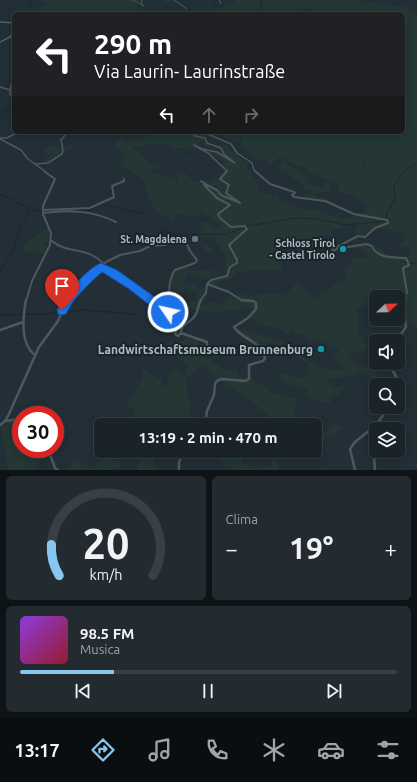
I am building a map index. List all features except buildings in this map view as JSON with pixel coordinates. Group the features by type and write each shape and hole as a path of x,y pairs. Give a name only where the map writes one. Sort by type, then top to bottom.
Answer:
{"main road":[{"path":"0,22 12,23"},
{"path":"0,42 10,37 12,34"}],"street":[{"path":"133,0 144,6 142,0"},
{"path":"174,0 187,9"},
{"path":"219,0 222,3 220,4"},
{"path":"11,85 10,95 12,96"},
{"path":"0,87 10,90"},
{"path":"0,139 7,138 14,134"},
{"path":"36,164 48,163 62,154 63,150 61,140 66,134"},
{"path":"192,134 194,136 205,138 207,143 221,148 226,156 235,162 233,163 217,152 202,149 194,145 209,154 211,158 217,161 220,168 227,171 220,179 229,185 226,192 240,203 221,195 217,190 208,187 201,181"},
{"path":"204,134 231,144 232,148 239,155 252,163 254,170 270,184 295,193 292,195 294,197 325,201 354,214 386,219 388,223 384,226 375,228 365,237 358,236 343,246 333,249 332,252 336,249 366,244 372,246 376,253 404,257 408,262 402,268 405,276 407,293"},
{"path":"0,139 21,150 28,159 55,178 44,202 43,212 50,227 52,241 27,292 23,315 23,322 29,348 35,355"},
{"path":"43,212 90,208 114,196 112,186 124,181 124,179"},
{"path":"181,333 182,326 195,316 200,301 207,292 207,284 210,280 227,276 230,267 237,263 237,260 229,246 236,240 239,233 246,227 231,227 220,218 218,214 230,206 225,201 216,197 213,192 204,185 206,184"},
{"path":"43,212 92,212 116,222"},
{"path":"0,425 5,421 42,341 58,321 66,303 82,284 104,264 120,254 140,251 150,246 164,245 174,239 183,240 186,242 190,251 197,260 195,263 178,268 173,273 170,297 181,319 175,333 178,336 181,333 207,342 206,349 197,355"},
{"path":"52,241 61,247 80,250 97,256 104,264"},
{"path":"101,267 114,273 133,286 160,309 168,312 176,308"},
{"path":"206,418 217,381 222,379 245,381 249,379 250,376 249,366 263,361 265,358 261,349 255,342 237,332 234,327 252,315 256,309 256,303 253,301 243,301 223,289 207,284"},
{"path":"401,334 406,327 405,318"},
{"path":"0,330 23,322"},
{"path":"355,470 350,449 355,442 376,425 383,414"},
{"path":"5,421 12,420"},
{"path":"51,458 55,468 58,470"},
{"path":"178,470 181,458"},
{"path":"374,458 375,470"}],"green space":[{"path":"39,0 138,0 135,4 139,8 149,12 19,11 22,8 24,10 29,7 43,7 43,4 48,3 49,1 43,3"},
{"path":"234,0 358,0 362,5 365,2 408,7 412,12 417,13 417,328 406,323 405,326 405,290 369,290 369,302 356,309 358,316 358,331 368,348 359,353 350,351 348,356 357,364 369,368 369,370 378,371 375,378 372,378 367,373 359,369 358,374 327,380 332,388 347,384 338,395 329,395 331,404 311,399 306,389 292,386 273,375 280,375 280,373 302,378 310,372 308,364 280,346 271,343 260,348 240,333 243,330 283,341 295,348 308,360 324,369 343,370 340,363 333,360 339,349 317,340 307,340 303,334 296,335 293,331 291,331 289,335 283,330 269,327 247,317 253,309 247,308 217,312 199,310 199,304 206,306 208,302 221,304 229,299 230,292 238,296 242,293 248,296 272,293 284,296 296,284 302,286 312,297 315,298 320,293 329,290 338,282 347,278 344,270 353,261 353,258 366,258 365,251 356,248 342,248 354,245 363,245 371,247 374,250 380,248 385,254 408,258 411,247 398,247 398,244 401,244 405,235 400,232 379,227 373,228 364,235 353,233 358,226 357,223 338,229 330,229 334,239 332,239 328,234 322,236 311,250 306,244 298,253 296,246 283,243 281,246 282,270 259,271 250,269 248,272 237,271 231,279 220,282 217,287 208,283 210,281 225,278 230,273 225,271 225,263 228,259 213,238 202,236 200,240 202,244 207,244 214,250 213,251 206,251 204,249 205,247 198,243 198,233 204,228 198,223 207,222 212,227 219,229 222,225 201,211 200,216 189,217 179,215 175,216 173,221 160,215 149,198 144,181 119,164 119,161 126,159 122,150 115,149 115,141 120,139 128,143 132,140 142,139 152,134 199,134 210,136 218,139 212,141 208,138 207,142 211,143 207,147 200,142 197,144 198,146 190,149 175,148 178,153 192,160 188,162 165,143 132,147 152,164 163,168 160,170 155,168 151,170 152,172 175,179 177,184 178,179 174,172 175,169 180,173 185,173 195,182 205,181 209,186 219,189 219,187 210,185 209,182 226,172 222,167 225,162 207,153 211,151 217,152 220,148 227,145 233,153 250,164 247,168 257,182 261,193 273,195 278,194 279,199 284,202 309,210 318,209 320,212 341,218 363,212 366,204 354,196 340,193 338,191 340,185 307,171 309,169 290,163 285,158 280,157 268,165 266,160 257,161 242,145 242,139 233,143 219,134 405,134 405,12 314,12 308,8 301,9 300,11 302,12 196,12 198,9 190,7 210,10 212,9 205,5 210,2 209,5 214,9 236,3"},
{"path":"49,146 63,148 70,146 80,147 66,149 66,152 63,152 44,164 45,159 49,155 44,152"},
{"path":"283,161 309,177 305,181 313,186 325,188 324,183 330,184 332,190 327,193 320,192 314,195 330,199 338,206 328,201 302,197 315,190 304,191 306,189 302,188 303,185 293,179 293,177 276,169"},
{"path":"48,227 50,234 48,236 48,242 45,242 43,247 47,248 44,253 22,252 24,244"},
{"path":"187,267 191,270 217,271 218,275 209,278 187,274 182,285 197,285 197,289 206,289 198,304 197,310 191,310 182,314 175,306 197,300 197,292 183,289 184,292 172,294 172,280 177,271"},
{"path":"182,335 198,339 199,344 197,346 199,350 197,355 211,358 212,361 222,368 238,371 238,375 244,378 252,378 272,393 298,399 294,412 297,418 271,418 237,391 224,385 223,379 213,385 216,377 210,374 212,372 202,365 194,371 192,376 186,377 191,418 130,418 135,411 128,406 128,403 143,377 143,369 162,380 162,385 167,386 170,372 178,371 184,375 186,373 188,365 173,353 167,353 167,349 163,349 171,341 185,341"},
{"path":"12,420 12,458 40,458 40,463 34,470 8,470 1,426 4,423"},
{"path":"334,424 343,427 330,438 327,436 322,445 322,434"},
{"path":"103,458 124,462 117,469 115,467 112,470 68,470 75,460 93,469"},
{"path":"142,458 153,458 154,466 160,470 137,470"},
{"path":"216,458 240,458 242,459 242,463 252,469 258,466 259,470 236,470"},
{"path":"271,458 276,458 277,470 259,470 267,466 271,467"}],"waterway":[{"path":"30,0 30,9 36,12"},
{"path":"259,0 262,4 260,12"},
{"path":"0,114 12,107"},
{"path":"98,205 107,205 144,214 152,218 163,231 174,234 227,234 248,226 295,218 316,219 346,225 386,221 387,211 391,208 392,203 395,201 394,185 405,171 417,163"},
{"path":"0,194 29,208 29,210"},
{"path":"74,210 90,210 96,207"},
{"path":"0,271 14,249 16,239 29,211 37,210 42,212"},
{"path":"400,262 417,264"},
{"path":"0,315 43,314 84,310 136,314"}],"tunnel":[{"path":"406,301 407,293"},
{"path":"405,305 406,300"}],"place":[{"name":"St. Magdalena","path":"195,239"},
{"name":"Schloss Tirol - Castel Tirolo","path":"343,249"},
{"name":"Landwirtschaftsmuseum Brunnenburg","path":"321,349"}],"route":[{"path":"62,310 82,284 101,267 114,273 133,286 160,309 168,312"}]}
